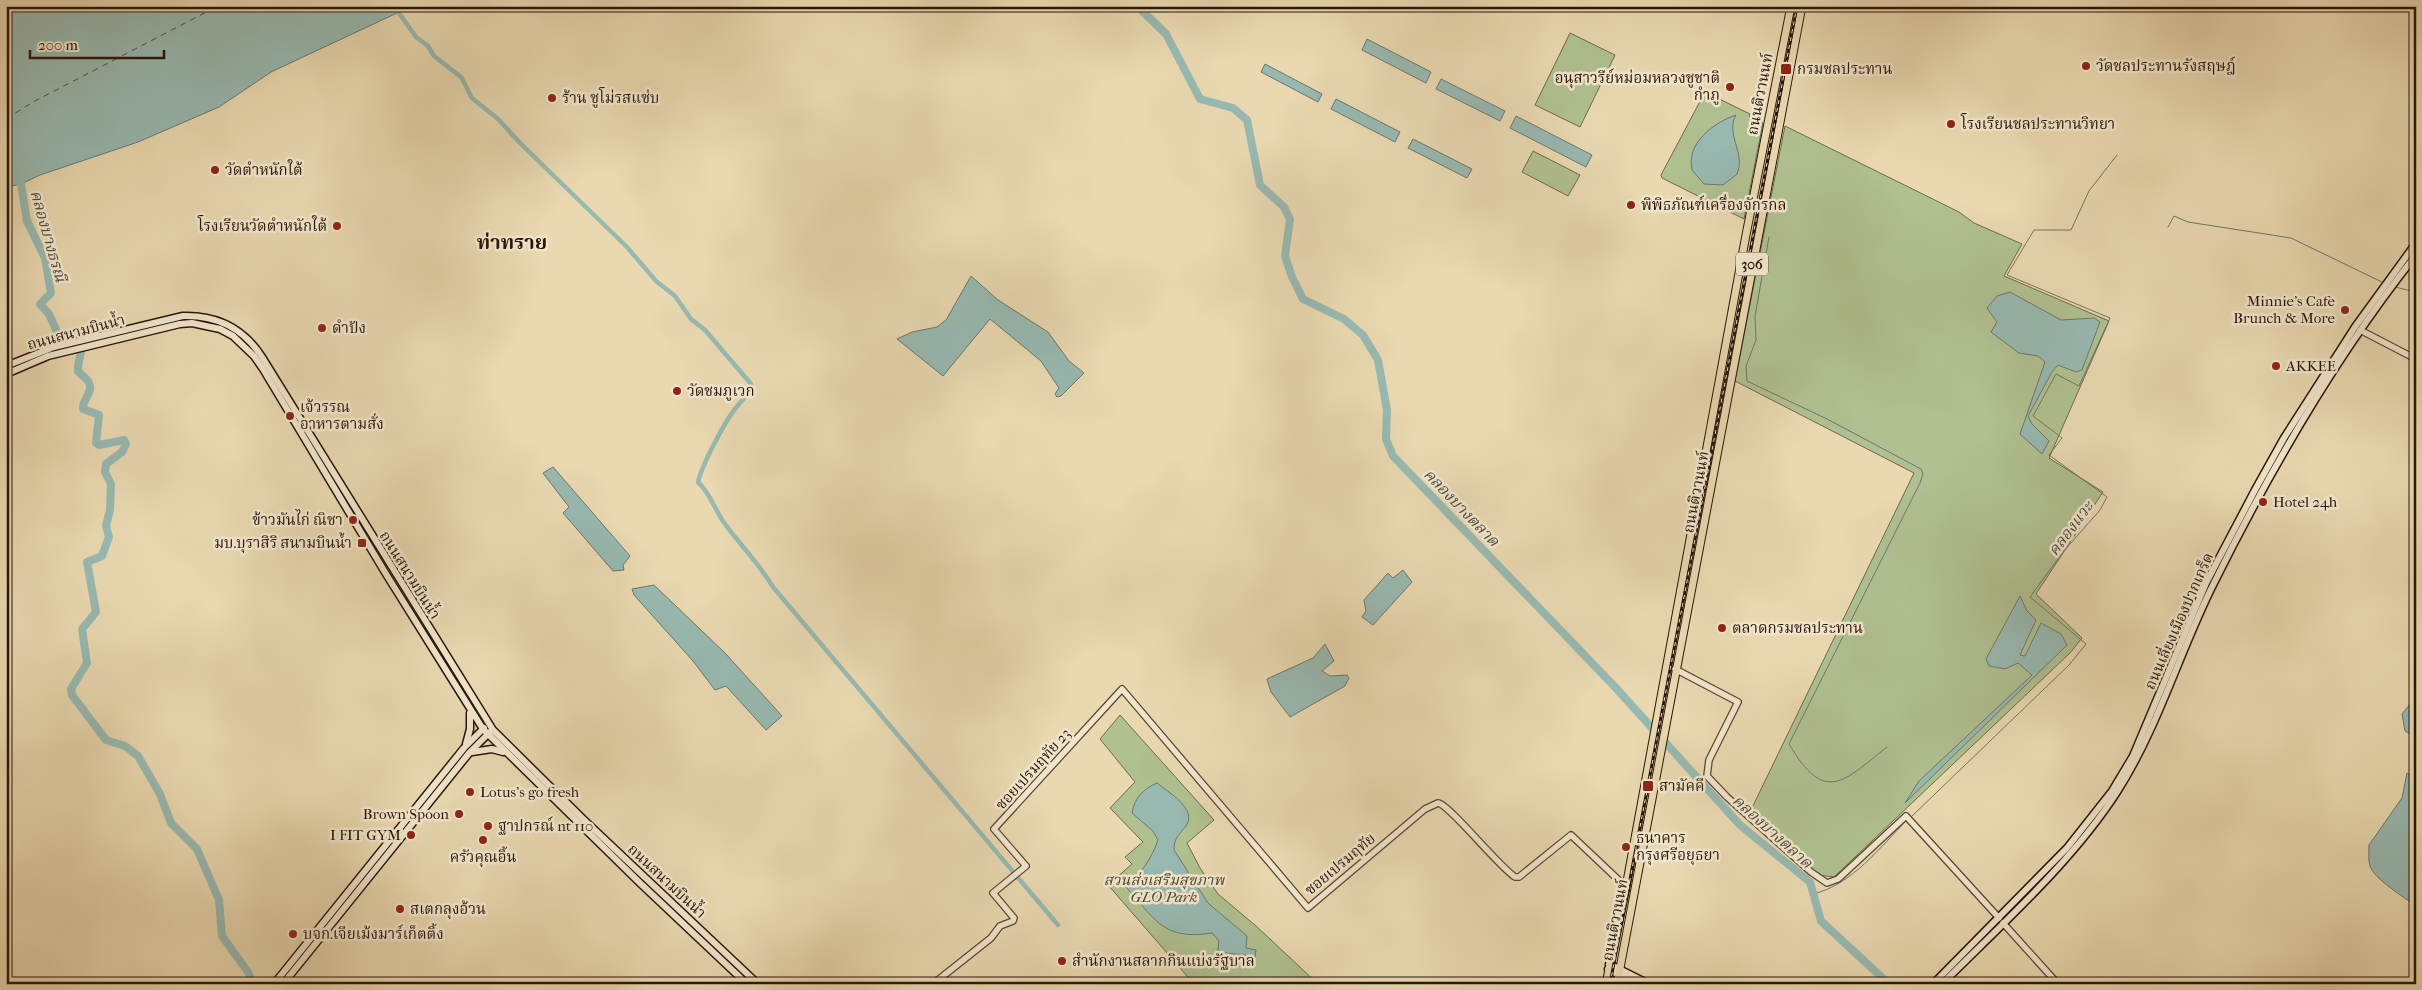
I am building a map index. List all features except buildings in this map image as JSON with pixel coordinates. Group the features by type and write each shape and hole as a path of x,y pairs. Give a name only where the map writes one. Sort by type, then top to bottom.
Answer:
{"main road":[{"name":"ถนนติวานนท์","path":"1606,984 1626,887 1746,235 1791,6"},
{"name":"ถนนติวานนท์","path":"1617,984 1675,669 1802,6"},
{"name":"ถนนเลี่ยงเมืองปากเกร็ด","path":"1933,984 2076,847 2116,794 2134,765 2212,586 2292,439 2416,242"},
{"name":"ถนนเลี่ยงเมืองปากเกร็ด","path":"2391,281 2416,255"},
{"name":"ถนนเลี่ยงเมืองปากเกร็ด","path":"1942,984 2088,824 2133,756 2206,583 2255,490 2321,379 2384,293"},
{"name":"ถนนสนามบินน้ำ","path":"6,366 38,353 89,343 183,316 205,317 219,321 242,333 260,353 412,600 488,729 507,754 642,880 758,984"},
{"name":"ถนนสนามบินน้ำ","path":"89,343 190,324 220,328 245,346 263,370 469,710 747,984"},
{"name":"ถนนสนามบินน้ำ","path":"6,374 36,360 77,346"},
{"path":"1694,517 1704,522"},
{"path":"404,604 412,600"},
{"path":"411,615 418,610"},
{"path":"283,984 467,750 470,728 469,710"},
{"path":"274,984 467,750 488,729"},
{"path":"467,750 492,749 507,754"},
{"path":"719,957 724,952"},
{"path":"292,962 294,970"},
{"path":"1609,967 1649,984"},
{"path":"1629,976 1637,984"}],"street":[{"path":"2360,330 2416,359"},
{"path":"1675,669 1738,702 1709,760 1708,776 1727,798 1820,879 1827,883 1838,879 1908,818 2058,984"},
{"name":"ซอยเปรมฤทัย","path":"1122,689 1308,908 1425,809 1438,803 1444,805 1469,833 1514,877 1519,877 1571,835 1626,887"},
{"name":"ซอยเปรมฤทัย 23","path":"933,984 991,938 1000,926 1013,921 1014,918 993,893 1026,866 994,829 1122,689"}],"green space":[{"path":"1570,33 1615,55 1580,127 1535,105"},
{"path":"1705,92 1750,114 1749,116 1763,123 1744,219 1662,178 1661,175"},
{"path":"1785,126 1959,212 1974,223 2022,244 2004,276 2109,321 2049,458 2103,492 2036,594 2082,638 2070,653 1834,877 1818,875 1750,812 1914,473 1735,381"},
{"path":"1533,151 1580,175 1568,196 1522,172"},
{"name":"สวนส่งเสริมสุขภาพ GLO Park","path":"1120,715 1214,820 1187,843 1200,868 1218,894 1256,926 1318,984 1194,984 1108,885 1132,864 1125,857 1143,842 1110,808 1135,782 1100,739"}],"water":[{"path":"6,6 412,6 271,72 219,107 138,142 40,175 21,184 6,187"},
{"path":"1367,39 1431,72 1426,83 1362,50"},
{"path":"1265,64 1322,94 1318,102 1261,72"},
{"path":"1441,79 1505,111 1500,121 1436,89"},
{"path":"1336,99 1400,132 1395,142 1331,109"},
{"path":"1736,115 1733,129 1739,159 1737,174 1723,185 1704,184 1692,170 1691,160 1693,151 1703,135 1710,129"},
{"path":"1516,116 1592,155 1586,167 1510,128"},
{"path":"1413,139 1472,169 1467,178 1408,148"},
{"path":"971,276 998,300 1048,332 1069,361 1084,373 1061,396 1057,397 1055,394 1059,388 1041,361 990,319 943,376 897,339 912,332 937,327 946,320"},
{"path":"2010,292 2061,320 2094,318 2100,322 2082,370 2076,372 2058,365 2052,372 2028,416 2032,424 2049,441 2042,454 2020,434 2045,362 2038,356 2019,353 1991,332 1997,322 1987,308 1997,296"},
{"path":"553,467 630,556 623,565 624,570 613,571 563,513 569,507 543,473"},
{"path":"1403,570 1412,582 1373,625 1362,617 1366,611 1364,600 1388,573 1393,578"},
{"path":"654,585 725,653 782,716 766,730 726,686 715,690 693,661 634,595 632,589"},
{"path":"2020,596 2027,611 2036,620 2020,655 2025,656 2041,623 2061,634 2067,645 1905,803 1919,781 2032,675 2018,663 2005,669 1989,666 1986,659"},
{"path":"1325,644 1334,661 1322,671 1330,676 1347,675 1349,678 1345,686 1290,717 1271,692 1267,679 1313,658"},
{"path":"2416,697 2416,737 2405,731 2402,714"},
{"path":"2407,773 2416,778 2416,906 2390,888 2377,876 2370,866 2369,858 2369,845 2402,798"},
{"path":"1157,783 1174,796 1188,813 1189,820 1176,840 1174,850 1208,903 1247,936 1246,948 1256,950 1255,958 1249,960 1245,955 1226,953 1217,956 1219,941 1212,933 1195,935 1182,934 1171,930 1153,918 1126,887 1145,866 1158,840 1153,831 1132,813 1135,802 1140,794"}],"waterway":[{"path":"394,6 416,37 428,46 434,56 461,77 472,98 498,119 519,142 627,247 656,281 675,296 691,319 705,330 751,384 747,395 730,415 704,465 698,482 709,496 723,521 773,587 1058,925"},
{"name":"คลองบางตลาด","path":"1137,6 1166,34 1200,99 1233,108 1247,120 1260,185 1284,207 1290,219 1285,256 1292,277 1303,299 1344,319 1363,335 1378,360 1387,410 1386,439 1393,456 1615,687 1740,825 1810,882 1821,921 1889,984"},
{"name":"คลองแวะ","path":"1910,818 2069,665 2086,644 2030,597 2063,552 2100,510 2107,497 2049,455 2062,438 2033,416 2056,374 2079,386 2110,318 2007,275 2034,230 2071,230 2089,191 2117,155"},
{"name":"คลองบางธรณี","path":"6,165 21,184 27,221 45,258 51,293 40,304 49,314 58,334 76,336 81,345 78,371 90,386 83,409 99,415 96,443 99,445 124,440 126,444 122,452 106,464 105,472 111,484 110,510 106,526 109,537 102,556 87,562 96,612 82,629 87,663 71,689 72,695 106,740 125,746 138,756 160,794 171,823 197,849 219,900 222,936 248,972 253,984"},
{"name":"คลองแวะ","path":"2168,227 2174,216 2188,222 2291,238 2384,283"},
{"path":"1769,237 1755,316 1756,340 1746,366 1747,381 1827,419 1921,469 1923,474 1789,744 1813,775 1824,781 1835,782 1846,778 1858,770 1887,747"},
{"name":"คลองแวะ","path":"2395,287 2416,292"},
{"name":"คลองแวะ","path":"1813,894 1827,889 1853,874 1907,820"}],"ferry route":[{"path":"6,119 33,102 218,6"}],"railway":[{"path":"1610,984 1797,6"}],"place":[{"name":"วัดชลประทานรังสฤษฎ์","path":"2086,66"},
{"name":"กรมชลประทาน","path":"1786,69"},
{"name":"อนุสาวรีย์หม่อมหลวงชูชาติ กำภู","path":"1730,87"},
{"name":"ร้าน ซูโม่รสแซ่บ","path":"552,98"},
{"name":"โรงเรียนชลประทานวิทยา","path":"1951,124"},
{"name":"วัดตำหนักใต้","path":"215,170"},
{"name":"พิพิธภัณฑ์เครื่องจักรกล","path":"1631,205"},
{"name":"โรงเรียนวัดตำหนักใต้","path":"337,226"},
{"name":"Minnie's Cafe Brunch & More","path":"2345,310"},
{"name":"ดำปัง","path":"322,328"},
{"name":"AKKEE","path":"2276,366"},
{"name":"วัดชมภูเวก","path":"677,391"},
{"name":"เจ้วรรณ อาหารตามสั่ง","path":"290,416"},
{"name":"Hotel 24h","path":"2263,502"},
{"name":"ข้าวมันไก่ ณิชา","path":"353,520"},
{"name":"มบ.บุราสิริ สนามบินน้ำ","path":"362,543"},
{"name":"ตลาดกรมชลประทาน","path":"1722,628"},
{"name":"สามัคคี","path":"1648,786"},
{"name":"Lotus's go fresh","path":"470,792"},
{"name":"Brown Spoon","path":"459,814"},
{"name":"ฐาปกรณ์ nt 110","path":"488,826"},
{"name":"I FIT GYM","path":"411,835"},
{"name":"ครัวคุณอิ้น","path":"483,840"},
{"name":"ธนาคาร กรุงศรีอยุธยา","path":"1626,847"},
{"name":"สเตกลุงอ้วน","path":"400,909"},
{"name":"บจก.เจียเม้งมาร์เก็ตติ้ง","path":"293,934"},
{"name":"สำนักงานสลากกินแบ่งรัฐบาล","path":"1062,961"}],"district":[{"name":"ท่าทราย","path":"512,242"}]}
